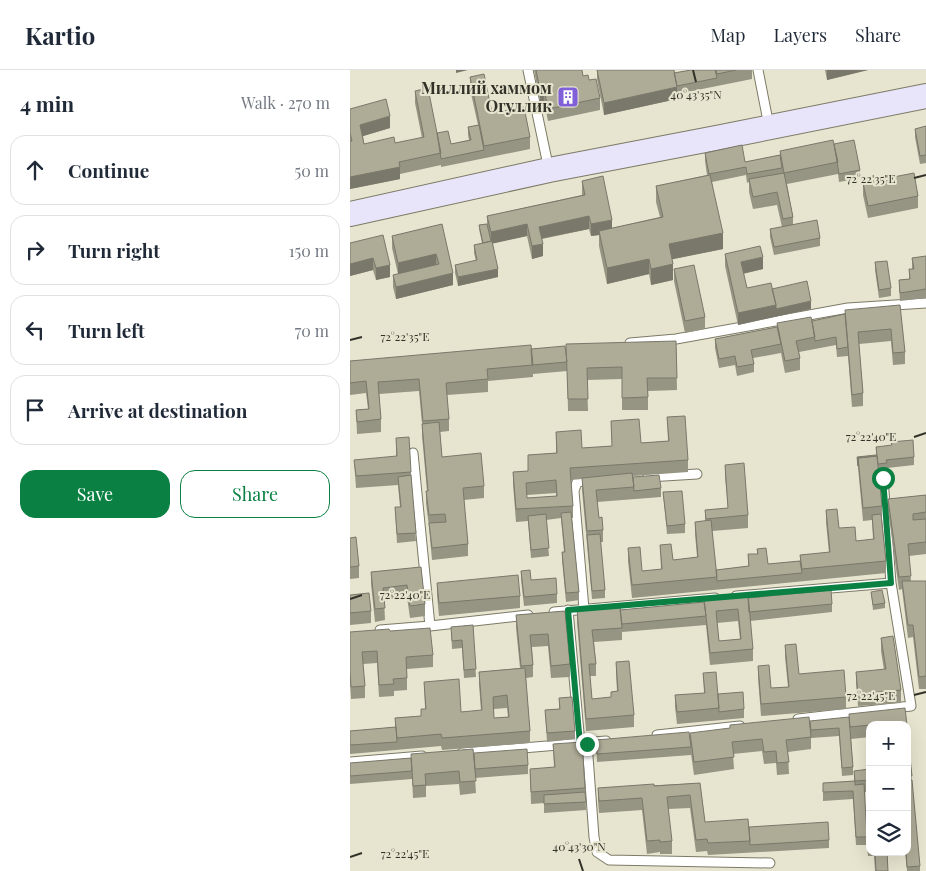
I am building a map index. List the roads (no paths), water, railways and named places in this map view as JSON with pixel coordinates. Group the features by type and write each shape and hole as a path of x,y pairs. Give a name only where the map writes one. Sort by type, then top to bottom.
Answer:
{"main road":[{"path":"350,214 549,170 926,96"}],"lane":[{"path":"528,70 549,170"},
{"path":"758,70 769,127"},
{"path":"617,343 676,340 848,308 926,303"},
{"path":"413,453 430,626"},
{"path":"642,478 697,474"},
{"path":"793,720 911,706 891,583 883,478"},
{"path":"584,609 574,491 578,482 605,480"},
{"path":"548,613 891,583"},
{"path":"568,610 597,852 609,860 770,863"},
{"path":"368,632 538,614"},
{"path":"646,737 744,725"},
{"path":"455,754 616,740"},
{"path":"350,762 427,756"}],"place":[{"name":"Миллий хаммом Огуллик","path":"568,97"}]}
